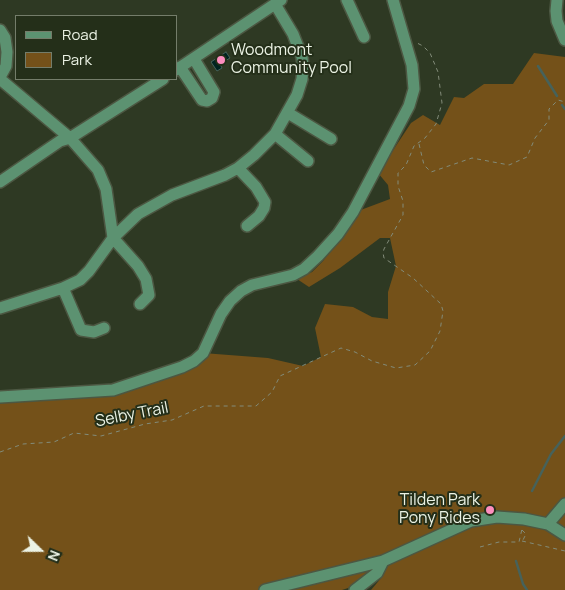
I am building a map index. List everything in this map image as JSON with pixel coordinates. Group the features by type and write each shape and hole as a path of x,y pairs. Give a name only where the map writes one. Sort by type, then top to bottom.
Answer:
{"street":[{"path":"346,0 364,37"},
{"path":"0,396 113,390 182,367 194,361 203,353 221,314 240,291 252,285 293,275 304,270 338,234 353,212 403,120 414,90 412,65 393,0"},
{"path":"557,0 557,21 565,40"},
{"path":"0,308 63,288 80,280 89,271 113,238 138,214 172,195 225,175 238,168 275,134 297,95 302,79 302,57 278,2 178,69 202,100 207,101 212,98 214,92 194,59"},
{"path":"0,30 7,52 6,66 0,78 70,138 98,170 106,188 113,238 138,266 146,279 149,295 140,304"},
{"path":"0,182 60,142 70,138 160,80"},
{"path":"288,112 331,140"},
{"path":"275,134 308,162"},
{"path":"238,168 256,188 265,202 259,216 247,226"},
{"path":"63,288 81,330 94,332 104,328"},
{"path":"548,524 565,504"},
{"path":"266,590 383,561 471,522 503,517 524,519 548,524 565,535"},
{"path":"355,590 376,573 383,561"}],"path":[{"name":"Selby Trail","path":"0,452 23,444 54,442 74,433 101,436 145,424 172,420 204,406 256,406 272,392 280,376 341,348 355,352 372,361 396,368 415,365 430,351 440,331 443,311 441,304 413,278 384,258 383,253 403,214 403,201 398,186 398,173 406,165 414,146 425,138 436,124 442,104 438,72 430,53 417,43 406,46"},
{"path":"419,142 424,165 431,172 472,158 509,165 527,157 535,138 549,120 549,109 558,100 565,102"},
{"path":"480,547 499,542 516,543 521,541 525,539 526,534 522,528 521,541"},
{"path":"521,541 565,551"}],"green space":[{"path":"534,53 565,57 565,590 371,590 382,577 342,590 0,590 0,397 113,390 203,353 268,358 303,366 321,357 315,328 325,304 353,307 372,317 388,319 388,292 396,266 390,238 380,238 340,268 309,287 297,279 312,272 323,261 358,211 390,199 388,185 378,173 411,123 423,115 440,125 454,97 464,98 484,84 513,84"}],"water":[{"name":"Woodmont Community Pool","path":"226,52 230,58 220,64 222,68 217,71 211,62"}],"waterway":[{"path":"538,66 557,96"},
{"path":"562,105 565,109"},
{"path":"532,491 551,454 565,436"},
{"path":"516,561 523,584 527,590"}],"place":[{"name":"Woodmont Community Pool","path":"221,60"},
{"name":"Tilden Park Pony Rides","path":"490,510"}]}
